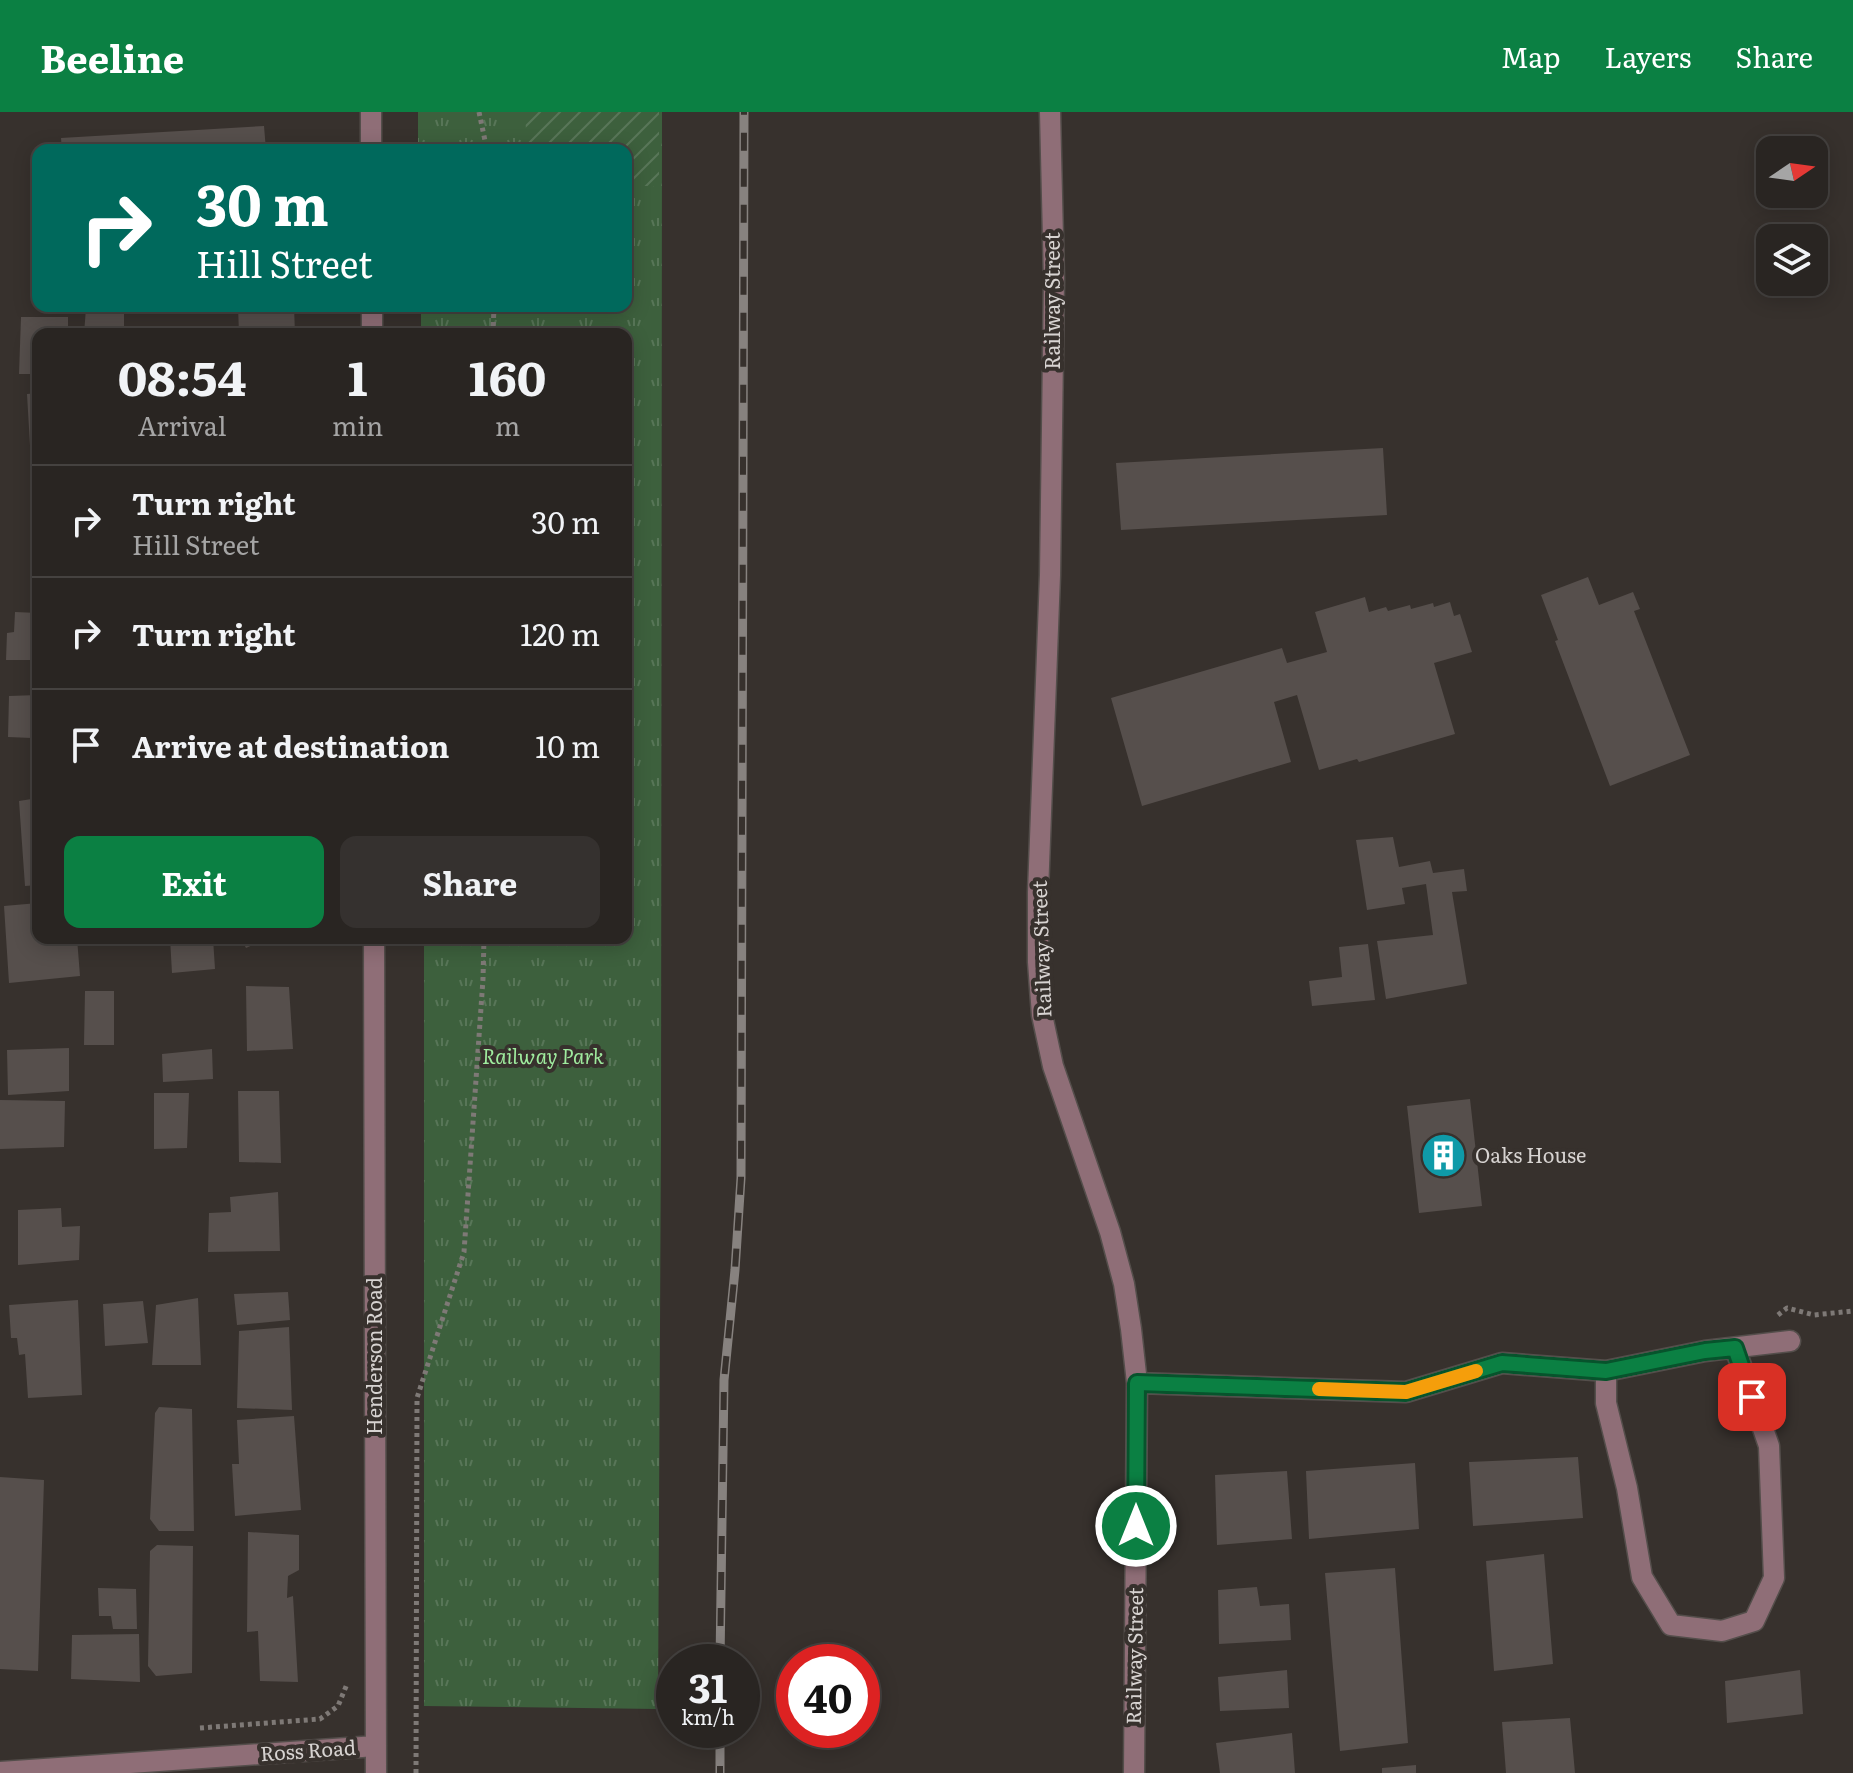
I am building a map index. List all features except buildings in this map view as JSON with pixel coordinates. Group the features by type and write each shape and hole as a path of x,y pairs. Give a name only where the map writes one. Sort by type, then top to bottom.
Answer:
{"street":[{"path":"371,112 371,144"},
{"name":"Railway Street","path":"1050,112 1054,295 1050,575 1038,962 1042,1015 1053,1066 1110,1232 1124,1284 1131,1329 1137,1383 1134,1773"},
{"name":"Henderson Road","path":"374,944 376,1773"},
{"path":"1137,1383 1406,1392 1502,1363 1606,1371 1705,1351 1790,1341"},
{"path":"1606,1371 1606,1403 1627,1488 1642,1577 1671,1625 1722,1631 1754,1621 1774,1578 1769,1446 1735,1348"},
{"name":"Ross Road","path":"0,1772 376,1746"}],"path":[{"path":"479,112 486,144"},
{"path":"416,1773 417,1398 464,1252 484,944"},
{"path":"198,1728 320,1719 338,1706 350,1677"}],"green space":[{"name":"Railway Park","path":"418,112 662,112 661,1134 656,1709 424,1706 424,944 632,944 632,328 421,328 421,312 632,312 632,144 418,144"},
{"path":"525,112 659,112 659,186 632,186 632,144 527,144"}],"railway":[{"path":"720,1644 724,1380 741,1178 744,112"},
{"path":"720,1748 720,1773"}],"slow traffic":[{"path":"1319,1389 1406,1392 1476,1371"}],"place":[{"name":"Oaks House","path":"1444,1156"}],"route":[{"path":"1136,1526 1137,1383 1406,1392 1502,1363 1606,1371 1735,1348 1752,1397"}]}
